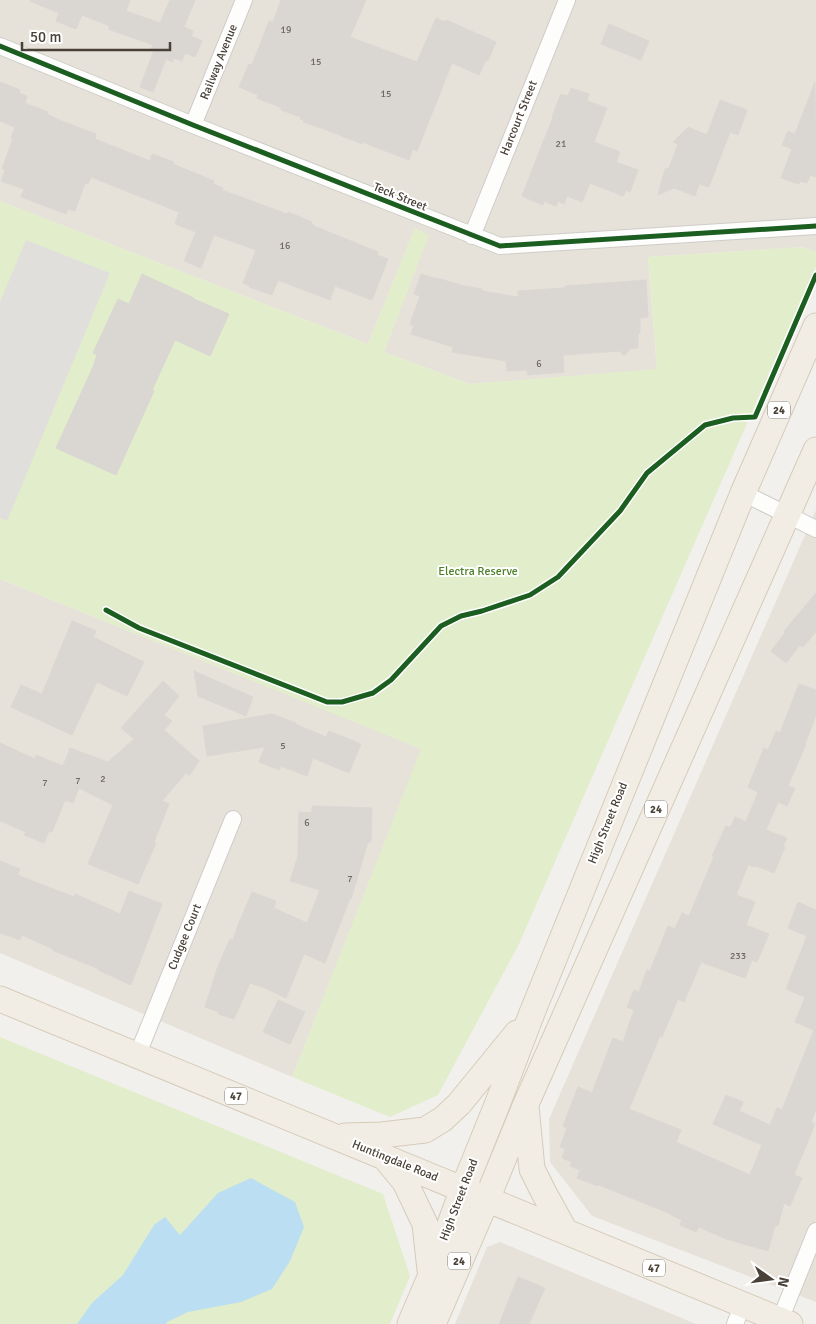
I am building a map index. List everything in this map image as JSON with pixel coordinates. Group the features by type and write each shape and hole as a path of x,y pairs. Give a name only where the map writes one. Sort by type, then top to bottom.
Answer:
{"main road":[{"name":"High Street Road","path":"410,1324 532,1012 743,493 816,326"},
{"name":"High Street Road","path":"433,1324 526,1104 816,450"},
{"name":"Huntingdale Road","path":"0,999 565,1231 739,1314 785,1322"},
{"path":"334,1136 382,1135 424,1130 443,1119 459,1104 532,1012"},
{"path":"526,1104 532,1169 565,1231"},
{"path":"384,1156 404,1182 425,1224 431,1274"}],"street":[{"name":"Railway Avenue","path":"193,125 244,0"},
{"name":"Harcourt Street","path":"472,236 567,0"},
{"name":"Teck Street","path":"0,46 193,125 500,246 816,226"},
{"path":"743,493 816,529"},
{"name":"Cudgee Court","path":"137,1056 233,818"},
{"path":"785,1322 816,1231"}],"shaded area":[{"path":"0,0 816,0 816,252 802,247 648,257 657,370 470,384 384,352 428,236 415,228 368,344 0,201"},
{"path":"26,240 110,273 7,521 0,518 0,302"},
{"path":"816,510 816,1302 592,1216 550,1162 549,1119"},
{"path":"0,579 422,749 292,1077 0,953"},
{"path":"500,1242 696,1324 455,1324 487,1247"}],"green space":[{"name":"Electra Reserve","path":"0,201 368,344 415,228 429,235 384,352 470,384 657,369 648,257 802,247 816,252 816,266 519,944 438,1095 390,1117 292,1077 421,749 0,579"},
{"path":"0,1037 383,1194 410,1276 390,1324 0,1324"}],"water":[{"path":"251,1178 295,1202 304,1227 290,1261 272,1289 241,1302 188,1312 166,1324 77,1324 92,1303 123,1275 154,1225 165,1217 180,1235 218,1193"}],"building":[{"path":"30,0 130,0 126,11 160,23 170,0 195,0 184,27 193,31 191,36 202,41 195,57 185,53 182,61 174,58 172,62 166,59 153,92 140,87 154,50 151,49 153,45 108,29 110,26 82,15 76,29 56,21 59,13"},
{"path":"281,0 366,0 350,37 417,62 436,18 445,22 446,20 496,42 488,61 486,60 479,75 452,63 417,151 413,149 409,160 303,122 304,120 300,119 301,117 281,110 282,108 257,98 258,95 239,87 249,64 252,65 269,21 273,22"},
{"path":"609,24 649,41 641,60 601,44"},
{"path":"0,82 20,90 19,93 27,96 25,103 48,112 47,114 54,118 96,134 95,139 150,161 152,154 174,162 173,164 214,181 213,184 223,188 222,190 287,214 288,212 312,222 311,224 314,226 378,252 377,255 388,259 372,300 335,286 330,300 278,280 272,295 249,287 243,283 256,250 214,235 201,268 184,261 196,232 175,224 179,212 91,177 88,184 85,183 75,211 68,209 66,214 21,197 24,189 1,181 5,170 2,169 13,139 11,138 15,127 0,121"},
{"path":"815,82 816,177 810,175 807,183 800,181 799,184 781,178 792,149 782,145 788,131 795,134"},
{"path":"571,88 589,94 587,101 607,108 594,142 620,152 616,162 638,170 630,192 626,190 623,196 590,183 582,202 567,196 564,204 558,201 556,206 544,201 543,205 522,196 561,94 568,96"},
{"path":"720,100 747,110 738,135 730,132 709,187 699,184 695,196 674,188 658,195 665,169 669,168 678,144 673,142 688,127 707,135"},
{"path":"142,274 229,314 210,356 175,340 116,475 56,448 93,367 97,355 93,353 118,299 129,304"},
{"path":"421,274 482,289 482,291 518,297 518,291 646,280 648,317 640,318 638,348 630,349 624,356 620,351 563,355 564,372 528,375 527,370 507,371 506,361 452,352 453,347 411,334 414,326 410,324 420,296 414,294"},
{"path":"816,593 816,632 803,647 800,645 786,663 771,651 785,633 784,631"},
{"path":"72,621 96,631 93,637 144,662 127,696 97,682 72,735 11,707 21,685 42,694"},
{"path":"194,671 253,697 246,716 198,696"},
{"path":"163,681 179,696 164,715 172,721 164,730 199,761 189,776 186,773 162,801 169,804 154,842 156,843 138,884 88,864 113,805 79,788 73,803 65,800 52,832 49,831 44,843 24,835 26,832 0,821 0,743 35,759 36,755 63,766 70,748 108,762 134,739 121,728"},
{"path":"799,684 816,690 816,715 788,786 795,788 787,806 778,802 766,830 787,838 783,846 785,847 774,873 748,865 736,895 755,902 746,925 769,934 757,962 752,960 745,978 701,962 684,1002 678,999 629,1109 681,1130 676,1142 750,1175 762,1145 713,1124 726,1095 743,1102 739,1111 770,1125 777,1108 782,1110 814,1030 795,1022 805,997 786,989 807,936 788,928 798,902 816,910 816,1109 811,1122 815,1124 794,1175 802,1178 790,1206 784,1203 778,1226 775,1225 768,1251 726,1239 699,1227 696,1232 680,1225 682,1220 671,1214 577,1178 580,1170 570,1166 572,1162 562,1158 565,1149 560,1147 567,1128 563,1126 578,1087 592,1093 613,1038 623,1042 634,1010 627,1007 634,990 639,992 647,970 650,971 668,926 675,929 682,913 689,916 714,857 712,856 726,826 731,827 735,817 746,822 758,792 748,787 764,748 768,750 776,731 780,733"},
{"path":"272,714 326,737 329,731 361,744 349,773 313,758 307,776 281,766 279,770 259,762 265,747 207,756 203,726"},
{"path":"312,806 372,808 371,842 368,842 351,899 325,963 304,954 286,998 250,983 234,1019 218,1014 219,1012 205,1007 217,969 230,939 233,940 252,892 276,901 274,908 307,923 320,890 290,881 298,856 299,812 312,813"},
{"path":"0,861 20,869 17,875 74,897 75,894 120,914 129,891 162,904 131,985 22,935 20,940 0,933"},
{"path":"278,1000 305,1012 290,1044 263,1032"},
{"path":"518,1277 545,1288 529,1324 499,1324"}],"cycle path":[{"path":"0,46 193,125 500,246 816,226"},
{"path":"106,610 139,628 327,702 342,702 373,693 391,680 441,626 461,616 530,595 558,577 620,511 647,473 705,425 733,418 755,417 816,275"}]}
